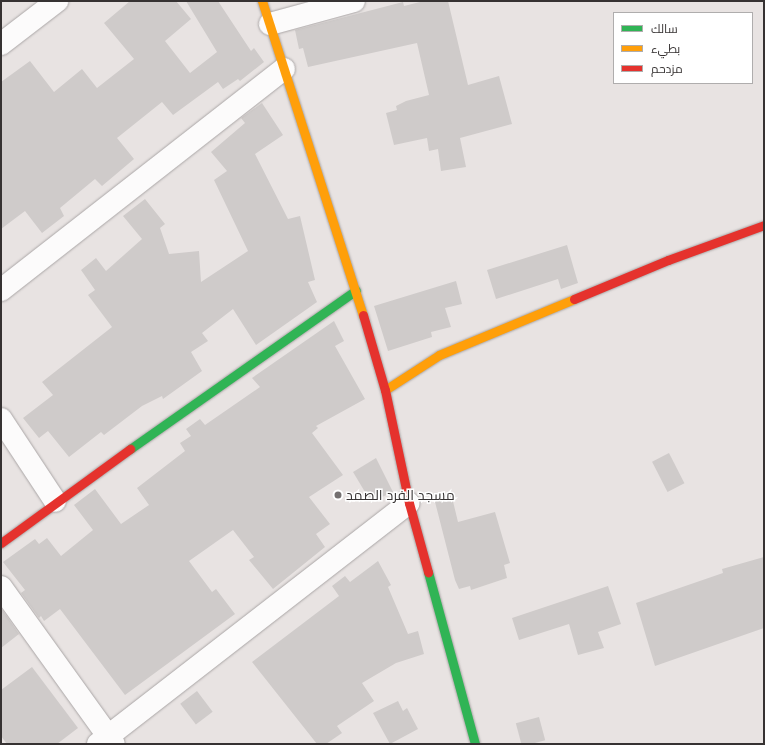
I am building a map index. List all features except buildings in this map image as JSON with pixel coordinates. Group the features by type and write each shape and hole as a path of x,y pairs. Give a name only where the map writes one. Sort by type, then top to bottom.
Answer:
{"street":[{"path":"1,44 57,1"},
{"path":"262,1 356,290 385,390 409,503 475,744"},
{"path":"270,24 354,1"},
{"path":"1,290 284,70"},
{"path":"385,390 439,355 668,260 764,225"},
{"path":"1,543 56,501 356,290"},
{"path":"1,419 56,501"},
{"path":"1,587 107,741 409,503"}],"traffic: fast":[{"path":"130,449 356,290"},
{"path":"428,572 475,744"}],"traffic: slow":[{"path":"262,1 363,315"},
{"path":"385,390 439,355 574,299"}],"traffic: jam":[{"path":"574,299 668,260 764,225"},
{"path":"363,315 385,390 409,503 428,572"},
{"path":"1,543 130,449"}],"place":[{"name":"مسجد الفرد الصمد","path":"338,495"}]}
